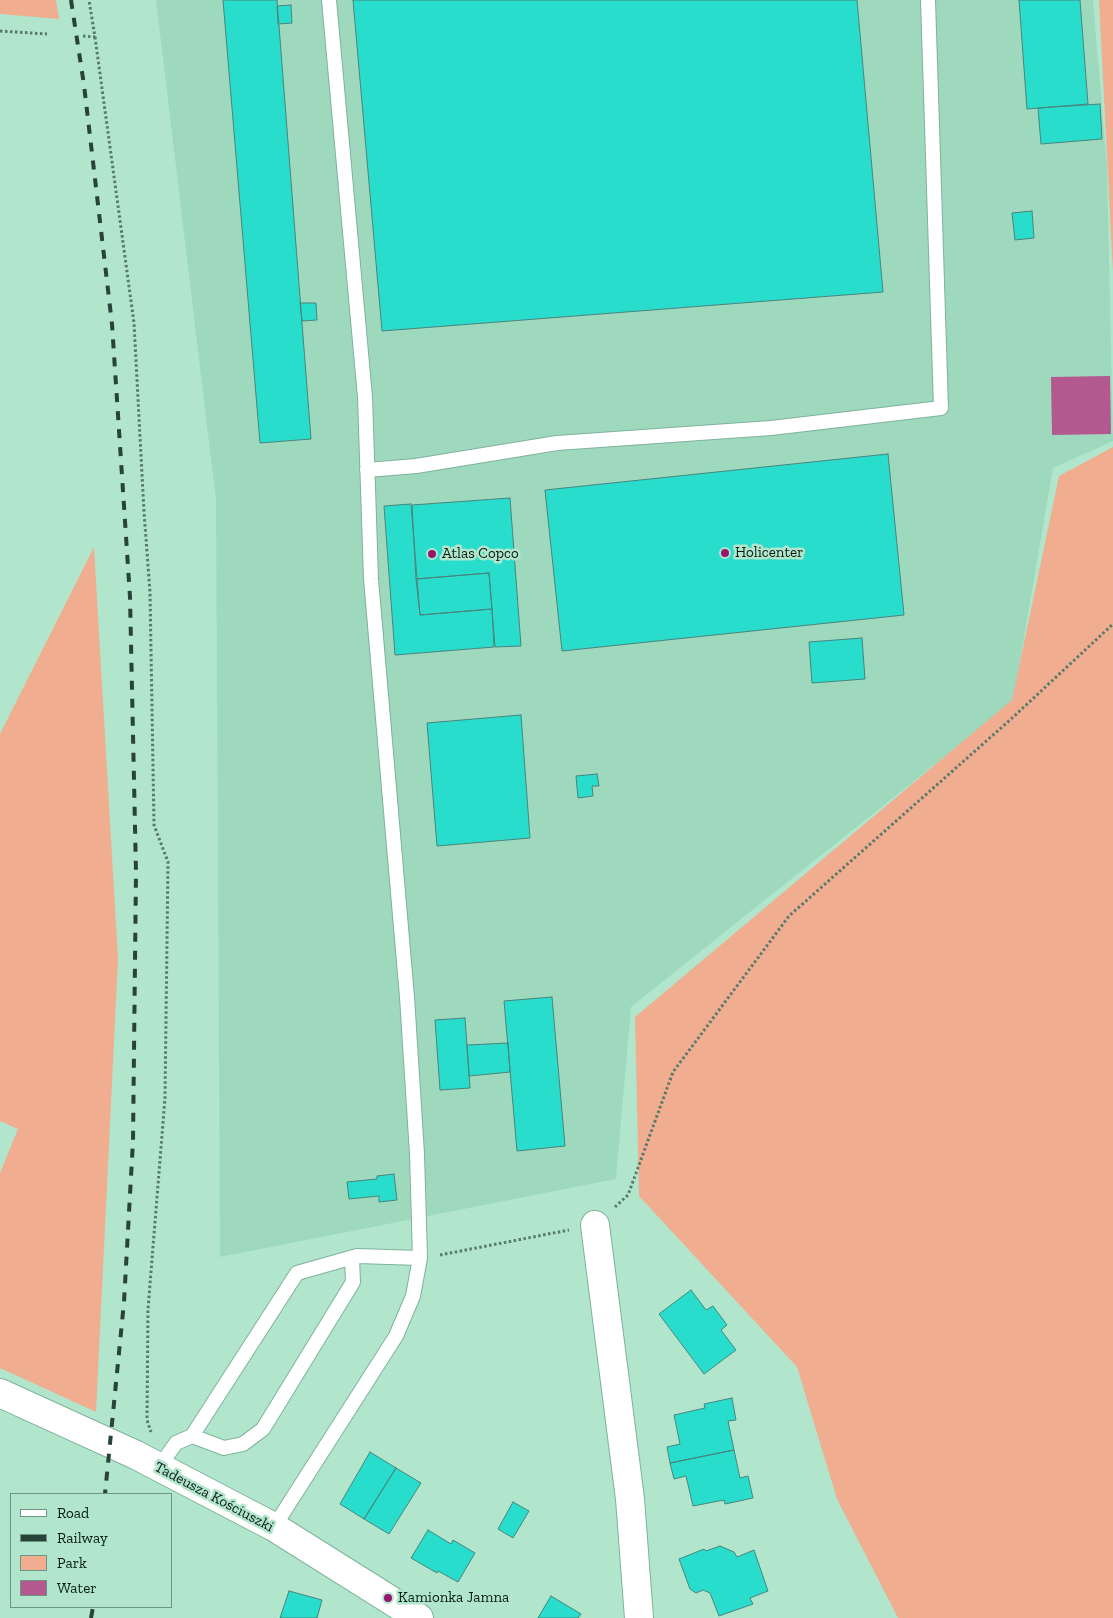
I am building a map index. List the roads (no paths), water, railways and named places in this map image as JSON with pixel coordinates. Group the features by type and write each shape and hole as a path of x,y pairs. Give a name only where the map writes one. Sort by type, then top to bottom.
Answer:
{"street":[{"path":"595,1225 630,1499 639,1618"},
{"name":"Tadeusza Kościuszki","path":"0,1393 159,1467 274,1527 419,1618"}],"lane":[{"path":"274,1527 396,1336 413,1296 420,1258 417,1154 407,997 372,589 365,397 328,0"},
{"path":"368,470 416,466 557,443 771,428 941,408 928,0"},
{"path":"159,1467 176,1443 192,1436 297,1273 352,1258 420,1258"},
{"path":"192,1436 224,1448 243,1444 263,1428 353,1282 352,1258"}],"water":[{"path":"1110,376 1111,434 1052,435 1051,377"}],"railway":[{"path":"71,0 84,85 112,324 130,597 136,872 133,1141 124,1302 105,1493"},
{"path":"91,1618 93,1608"}],"place":[{"name":"Holicenter","path":"725,553"},
{"name":"Atlas Copco","path":"432,554"},
{"name":"Kamionka Jamna","path":"388,1598"}]}
